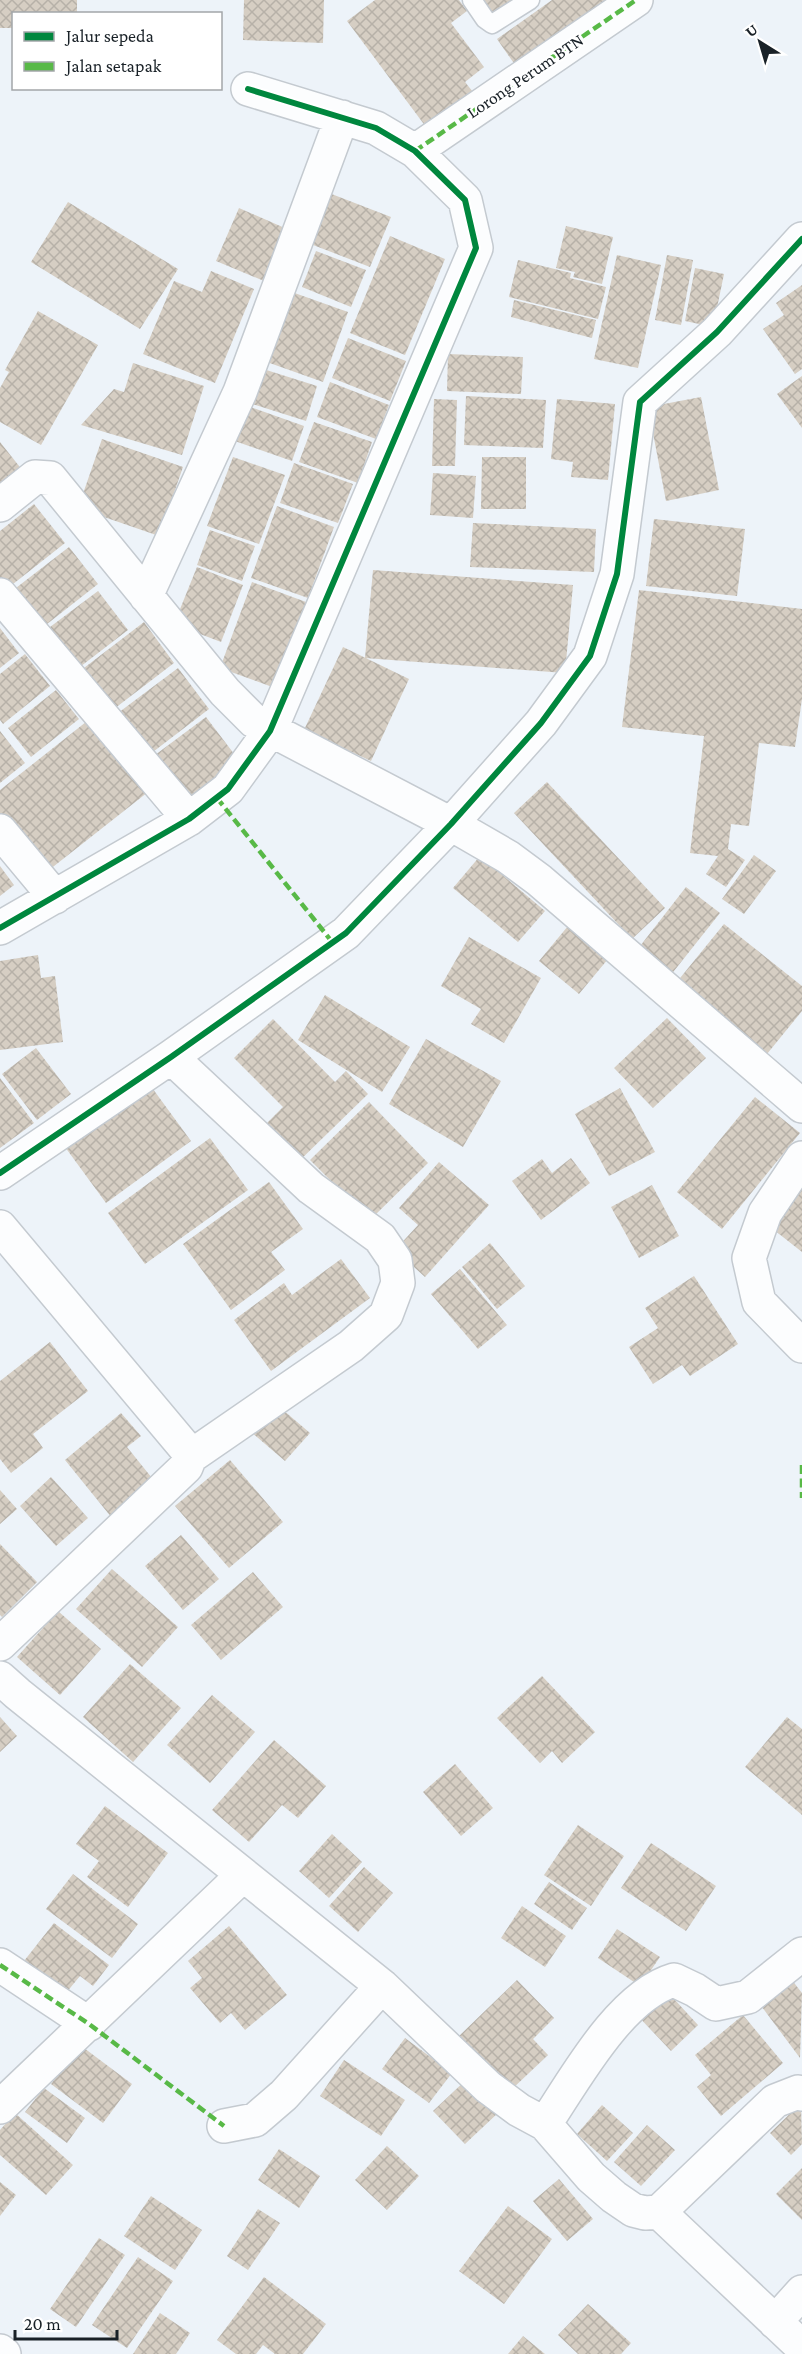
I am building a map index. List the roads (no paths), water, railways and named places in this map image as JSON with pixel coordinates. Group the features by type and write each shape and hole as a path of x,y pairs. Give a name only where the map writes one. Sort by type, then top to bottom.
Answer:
{"street":[{"name":"Lorong Perum BTN","path":"414,151 636,0"},
{"path":"0,928 189,819 228,789 270,731 476,248 465,200 414,151 376,128 248,89"},
{"path":"146,596 240,392 342,117"},
{"path":"0,1173 171,1057 346,933 451,824 541,723 590,656 617,574 640,402 717,332 802,239"},
{"path":"0,505 35,477 50,478 225,692 254,721 451,824 508,857 539,880 802,1106"},
{"path":"0,595 189,819"},
{"path":"0,831 55,897"},
{"path":"0,1644 186,1467 190,1457 351,1347 386,1316 398,1283 395,1260 380,1238 311,1188 171,1057"},
{"path":"802,1158 765,1213 749,1258 759,1302 802,1346"},
{"path":"0,1227 187,1450 190,1457"},
{"path":"0,1677 18,1694 382,1986 488,2087 519,2110 545,2124 591,2177 633,2210 645,2213 659,2212 775,2101 798,2092 802,2094"},
{"path":"0,2107 243,1875"},
{"path":"545,2124 600,2039 637,2002 662,1984 674,1980 716,2004 748,1997 802,1954"},
{"path":"0,1965 88,2024"},
{"path":"224,2126 255,2120 276,2101 382,1986"},
{"path":"659,2212 802,2348"},
{"path":"775,2322 802,2292"}],"lane":[{"path":"472,0 485,19 492,24 530,0"}]}
